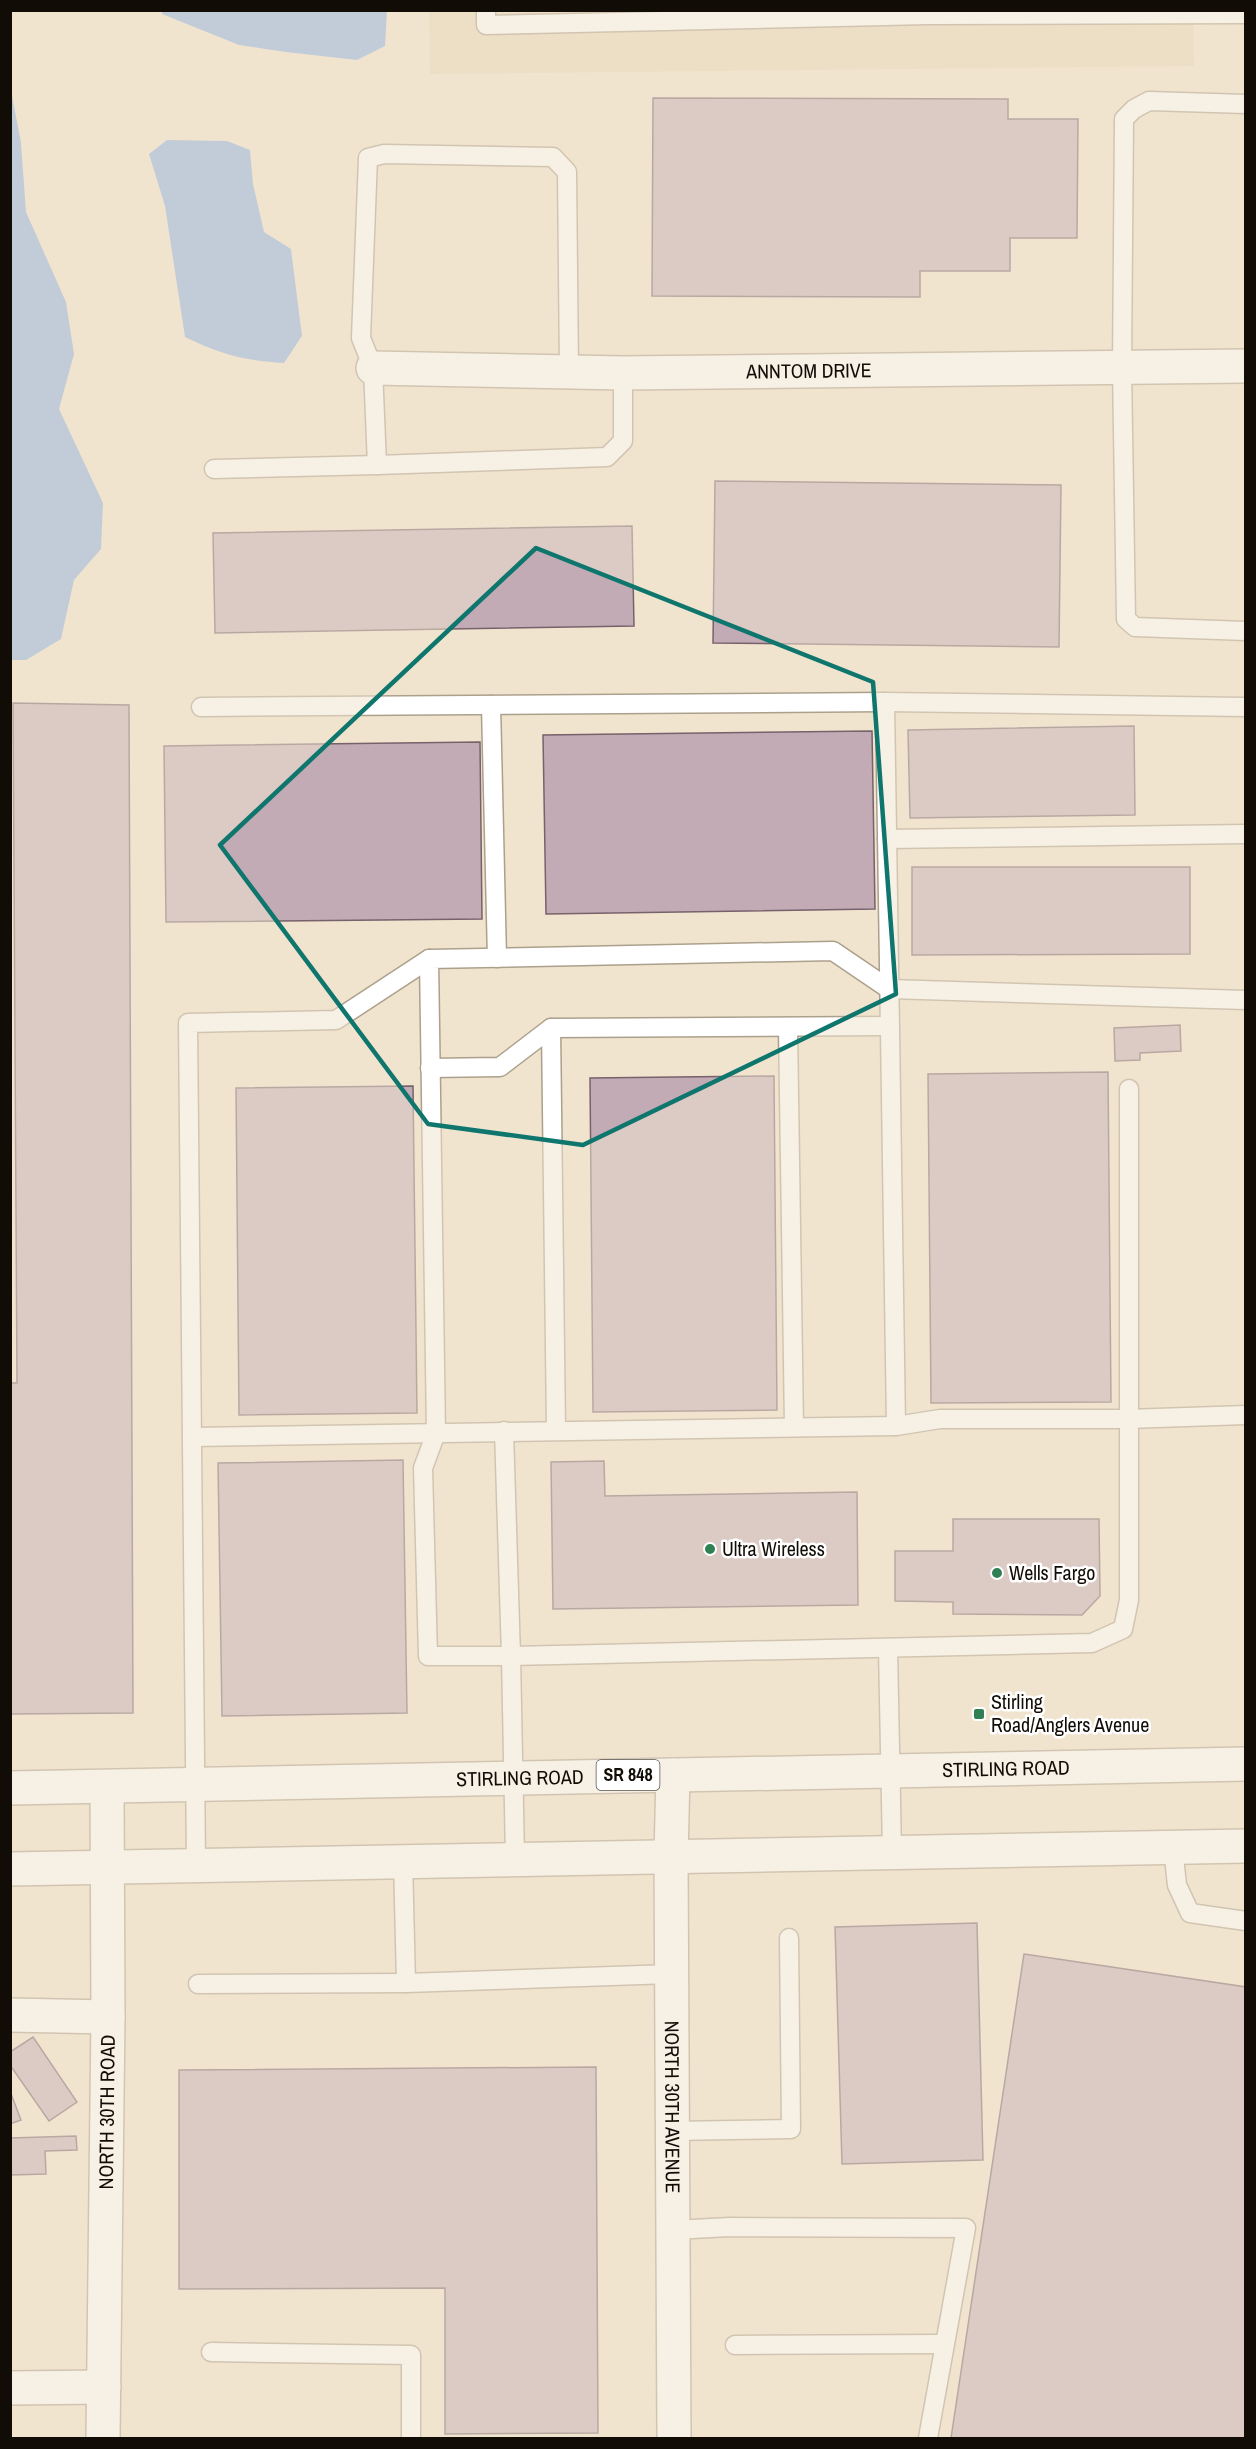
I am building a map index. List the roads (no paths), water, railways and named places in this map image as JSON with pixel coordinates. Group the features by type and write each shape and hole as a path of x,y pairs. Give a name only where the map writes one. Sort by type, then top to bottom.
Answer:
{"main road":[{"name":"ANNTOM DRIVE","path":"374,368 623,373 1245,366"},
{"name":"STIRLING ROAD","path":"10,1788 1245,1764"},
{"name":"NORTH 30TH AVENUE","path":"673,1774 671,1974 674,2439"},
{"name":"NORTH 30TH ROAD","path":"103,2439 108,2017 107,1787"},
{"path":"10,1869 108,1865 1245,1846"},
{"path":"10,2015 108,2017"},
{"path":"10,2388 104,2387"}],"lane":[{"path":"486,10 486,25 928,15 1245,14"},
{"path":"1245,104 1149,101 1134,109 1124,119 1122,368 1126,619 1135,627 1245,631"},
{"path":"377,465 374,368 362,338 368,158 384,154 553,157 567,172 568,372"},
{"path":"214,469 608,457 623,441 623,373"},
{"path":"885,702 896,1426"},
{"path":"201,707 885,702 1245,707"},
{"path":"491,705 497,958"},
{"path":"887,839 1245,834"},
{"path":"196,1864 188,1023 336,1020 429,960 497,958 833,951 889,989 1245,1000"},
{"path":"429,960 436,1433 423,1468 428,1656 1092,1643 1122,1629 1129,1600 1128,1089"},
{"path":"430,1068 500,1066 551,1028 890,1026"},
{"path":"788,1027 794,1427"},
{"path":"551,1028 556,1430"},
{"path":"193,1437 896,1426 940,1419 1127,1419 1245,1415"},
{"path":"504,1431 515,1858"},
{"path":"888,1648 892,1852"},
{"path":"1173,1848 1177,1885 1190,1913 1245,1920"},
{"path":"403,1860 406,1983"},
{"path":"672,2131 790,2129 789,1938"},
{"path":"198,1984 406,1983 671,1974"},
{"path":"673,2230 730,2227 966,2228 928,2439"},
{"path":"735,2345 944,2344"},
{"path":"211,2352 411,2355 411,2439"}],"water":[{"path":"162,11 387,11 385,46 357,60 239,45 162,14"},
{"path":"10,85 21,143 26,212 66,302 74,354 59,409 103,503 101,549 74,580 61,639 26,660 10,660"},
{"path":"167,140 227,141 250,150 253,184 264,232 291,249 302,336 284,363 233,356 185,337 165,206 149,154"}],"place":[{"name":"Ultra Wireless","path":"710,1549"},
{"name":"Wells Fargo","path":"997,1573"},
{"name":"Stirling Road/Anglers Avenue","path":"979,1714"}]}
